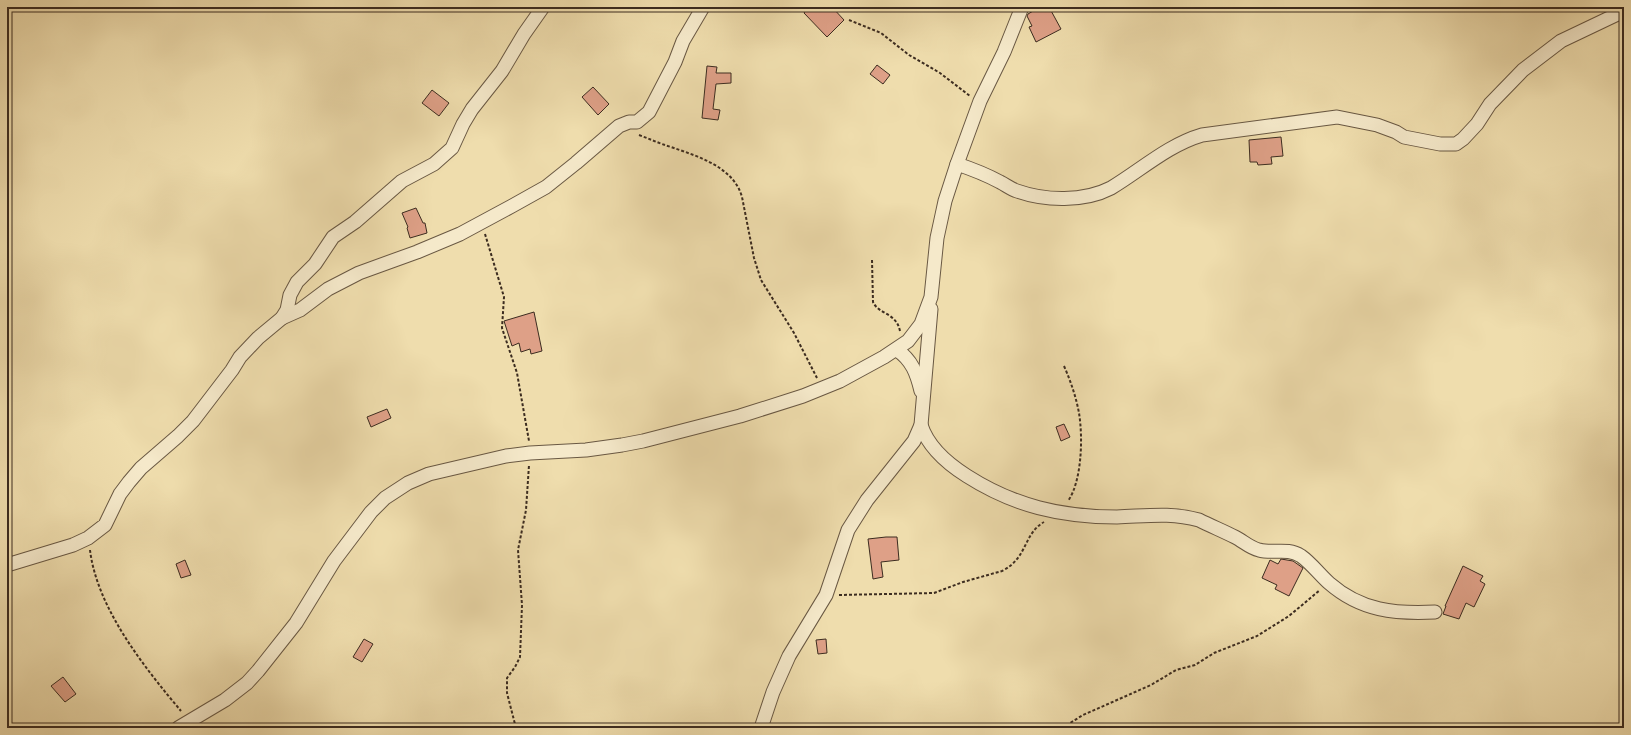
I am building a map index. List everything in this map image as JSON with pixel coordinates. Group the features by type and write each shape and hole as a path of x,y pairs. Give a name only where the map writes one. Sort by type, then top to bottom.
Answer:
{"street":[{"path":"282,318 287,310 290,295 297,282 315,264 333,237 355,222 402,181 434,164 452,148 472,109 502,71 524,34 543,7"},
{"path":"7,565 58,550 88,538 105,525 120,494 128,482 141,468 193,421 232,370 240,357 258,338 282,318 300,310 328,289 359,273 429,247 481,223 546,186 576,164 619,126 629,122 637,122 649,112 675,62 682,41 703,7"},
{"path":"1022,7 1004,52 980,101 945,201 937,238 931,297 932,314 923,401 922,425 924,435 945,460 966,475 1014,500 1030,506 1059,513 1112,516 1170,514 1199,520 1258,550 1271,552 1287,550 1301,556 1344,596 1355,602 1373,608 1413,613 1435,612"},
{"path":"957,164 1015,190 1028,194 1043,197 1074,197 1088,196 1106,191 1173,148 1202,135 1337,117 1377,125 1396,132 1404,137 1440,144 1456,144 1463,139 1477,124 1490,104 1523,70 1562,41 1624,11"},
{"path":"178,728 225,700 247,683 296,623 334,561 371,512 385,498 408,482 429,474 506,456 586,450 643,441 740,416 821,389 856,373 897,350 914,335 921,324 931,297"},
{"path":"897,350 908,358 914,368 923,401"},
{"path":"761,728 780,674 799,638 826,595 844,542 855,517 914,441 922,425"}],"path":[{"path":"849,20 881,33 915,59 946,77 963,92 980,101"},
{"path":"637,134 708,162 724,172 735,182 742,197 754,258 761,280 798,339 821,389"},
{"path":"481,223 504,297 502,328 517,373 528,427 530,453 526,510 518,550 522,605 520,657 507,678 507,693 516,728"},
{"path":"872,260 873,302 876,307 896,320 900,330 897,350"},
{"path":"826,595 929,594 1009,568 1020,557 1035,528 1059,513 1070,498 1078,479 1081,427 1076,398 1064,366"},
{"path":"88,538 90,556 97,582 116,622 148,670 189,721"},
{"path":"1062,728 1082,715 1151,686 1176,670 1195,665 1214,653 1257,636 1289,616 1328,582"}],"building":[{"path":"808,7 832,7 844,20 827,37 804,13"},
{"path":"1040,7 1049,7 1061,29 1036,42 1029,27 1032,26 1027,16"},
{"path":"877,65 890,75 883,84 870,74"},
{"path":"707,66 717,67 716,73 731,73 731,83 716,84 713,109 720,110 718,120 702,118"},
{"path":"593,87 609,104 598,115 582,97"},
{"path":"432,90 449,103 439,116 422,103"},
{"path":"1281,137 1283,156 1271,157 1272,164 1258,165 1257,162 1250,162 1249,140"},
{"path":"416,208 423,223 425,223 427,233 410,238 408,227 402,213"},
{"path":"534,312 542,351 531,354 530,349 521,352 519,343 512,346 504,321"},
{"path":"387,409 391,418 371,427 367,417"},
{"path":"1064,424 1070,437 1061,441 1056,427"},
{"path":"897,537 899,560 881,562 883,577 873,579 868,539"},
{"path":"1281,559 1293,561 1303,568 1289,596 1275,589 1277,585 1262,578 1270,560 1278,564"},
{"path":"185,560 191,575 181,578 176,564"},
{"path":"1463,566 1483,576 1480,581 1485,584 1474,607 1466,603 1459,619 1443,614 1445,606"},
{"path":"364,639 373,644 362,662 353,657"},
{"path":"826,639 827,653 818,654 816,640"},
{"path":"63,677 76,694 65,702 51,686"}]}
